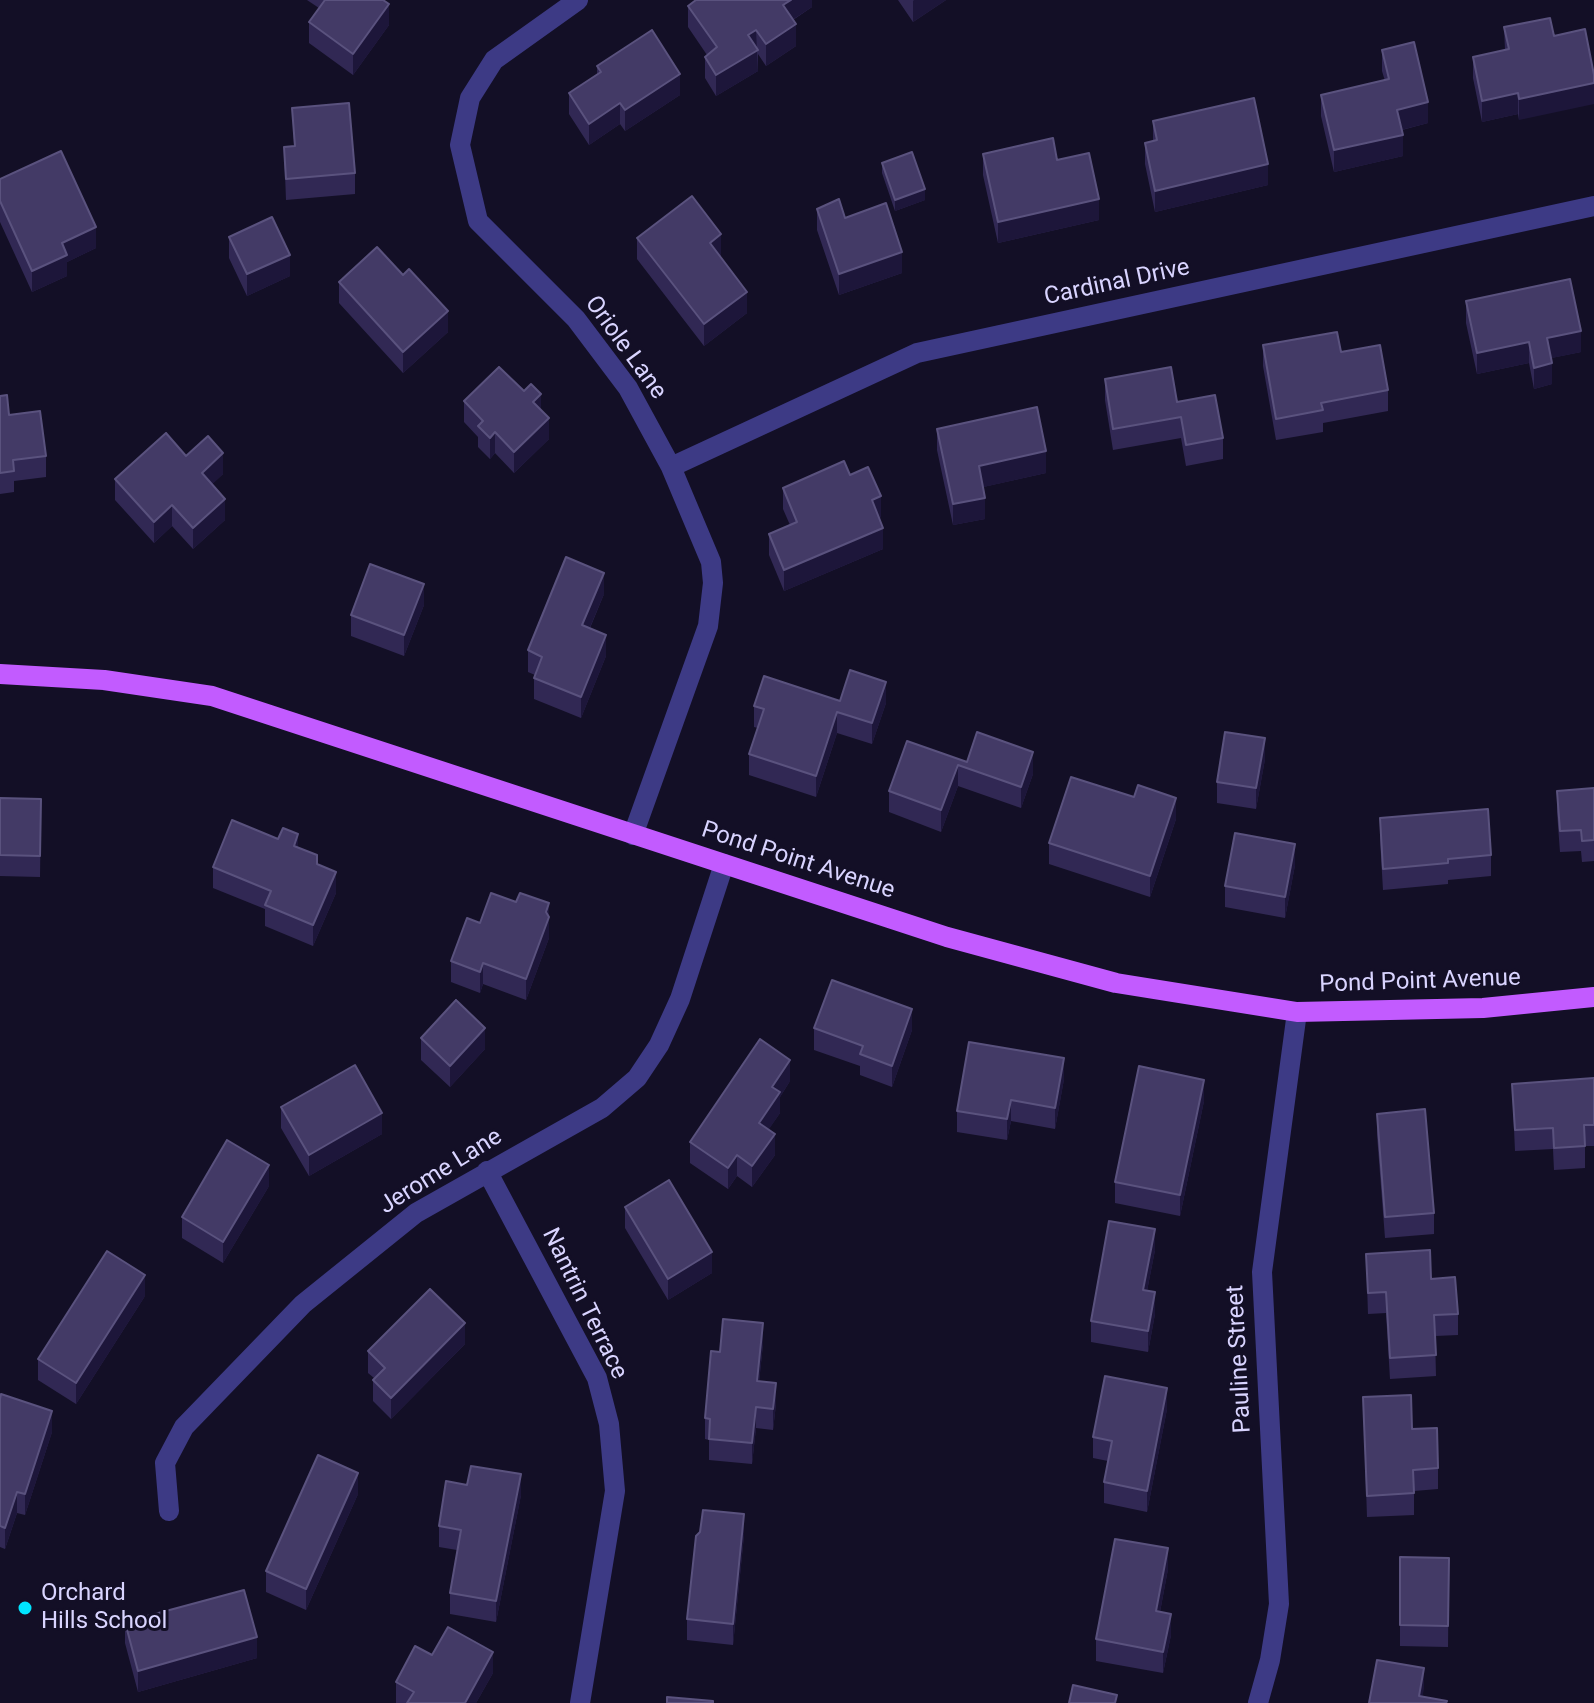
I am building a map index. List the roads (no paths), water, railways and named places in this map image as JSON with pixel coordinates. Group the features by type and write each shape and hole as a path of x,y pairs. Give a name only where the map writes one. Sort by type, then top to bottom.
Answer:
{"main road":[{"name":"Pond Point Avenue","path":"0,674 104,680 212,696 633,835 1049,966 1175,994 1297,1012 1483,1008 1594,997"}],"street":[{"name":"Oriole Lane","path":"578,0 494,60 470,98 463,121 462,165 478,221 576,319 628,388 671,467 704,539 711,562 712,605 708,626 633,835"},
{"name":"Cardinal Drive","path":"671,467 917,353 1594,206"},
{"name":"Jerome Lane","path":"169,1511 164,1480 173,1445 184,1427 241,1364 303,1304 416,1213 602,1108 637,1078 659,1045 680,999 724,864"},
{"name":"Pauline Street","path":"1258,1703 1270,1660 1279,1604 1262,1272 1297,1012"},
{"name":"Nantrin Terrace","path":"487,1171 597,1378 609,1424 615,1491 580,1703"}],"place":[{"name":"Orchard Hills School","path":"25,1608"}]}
